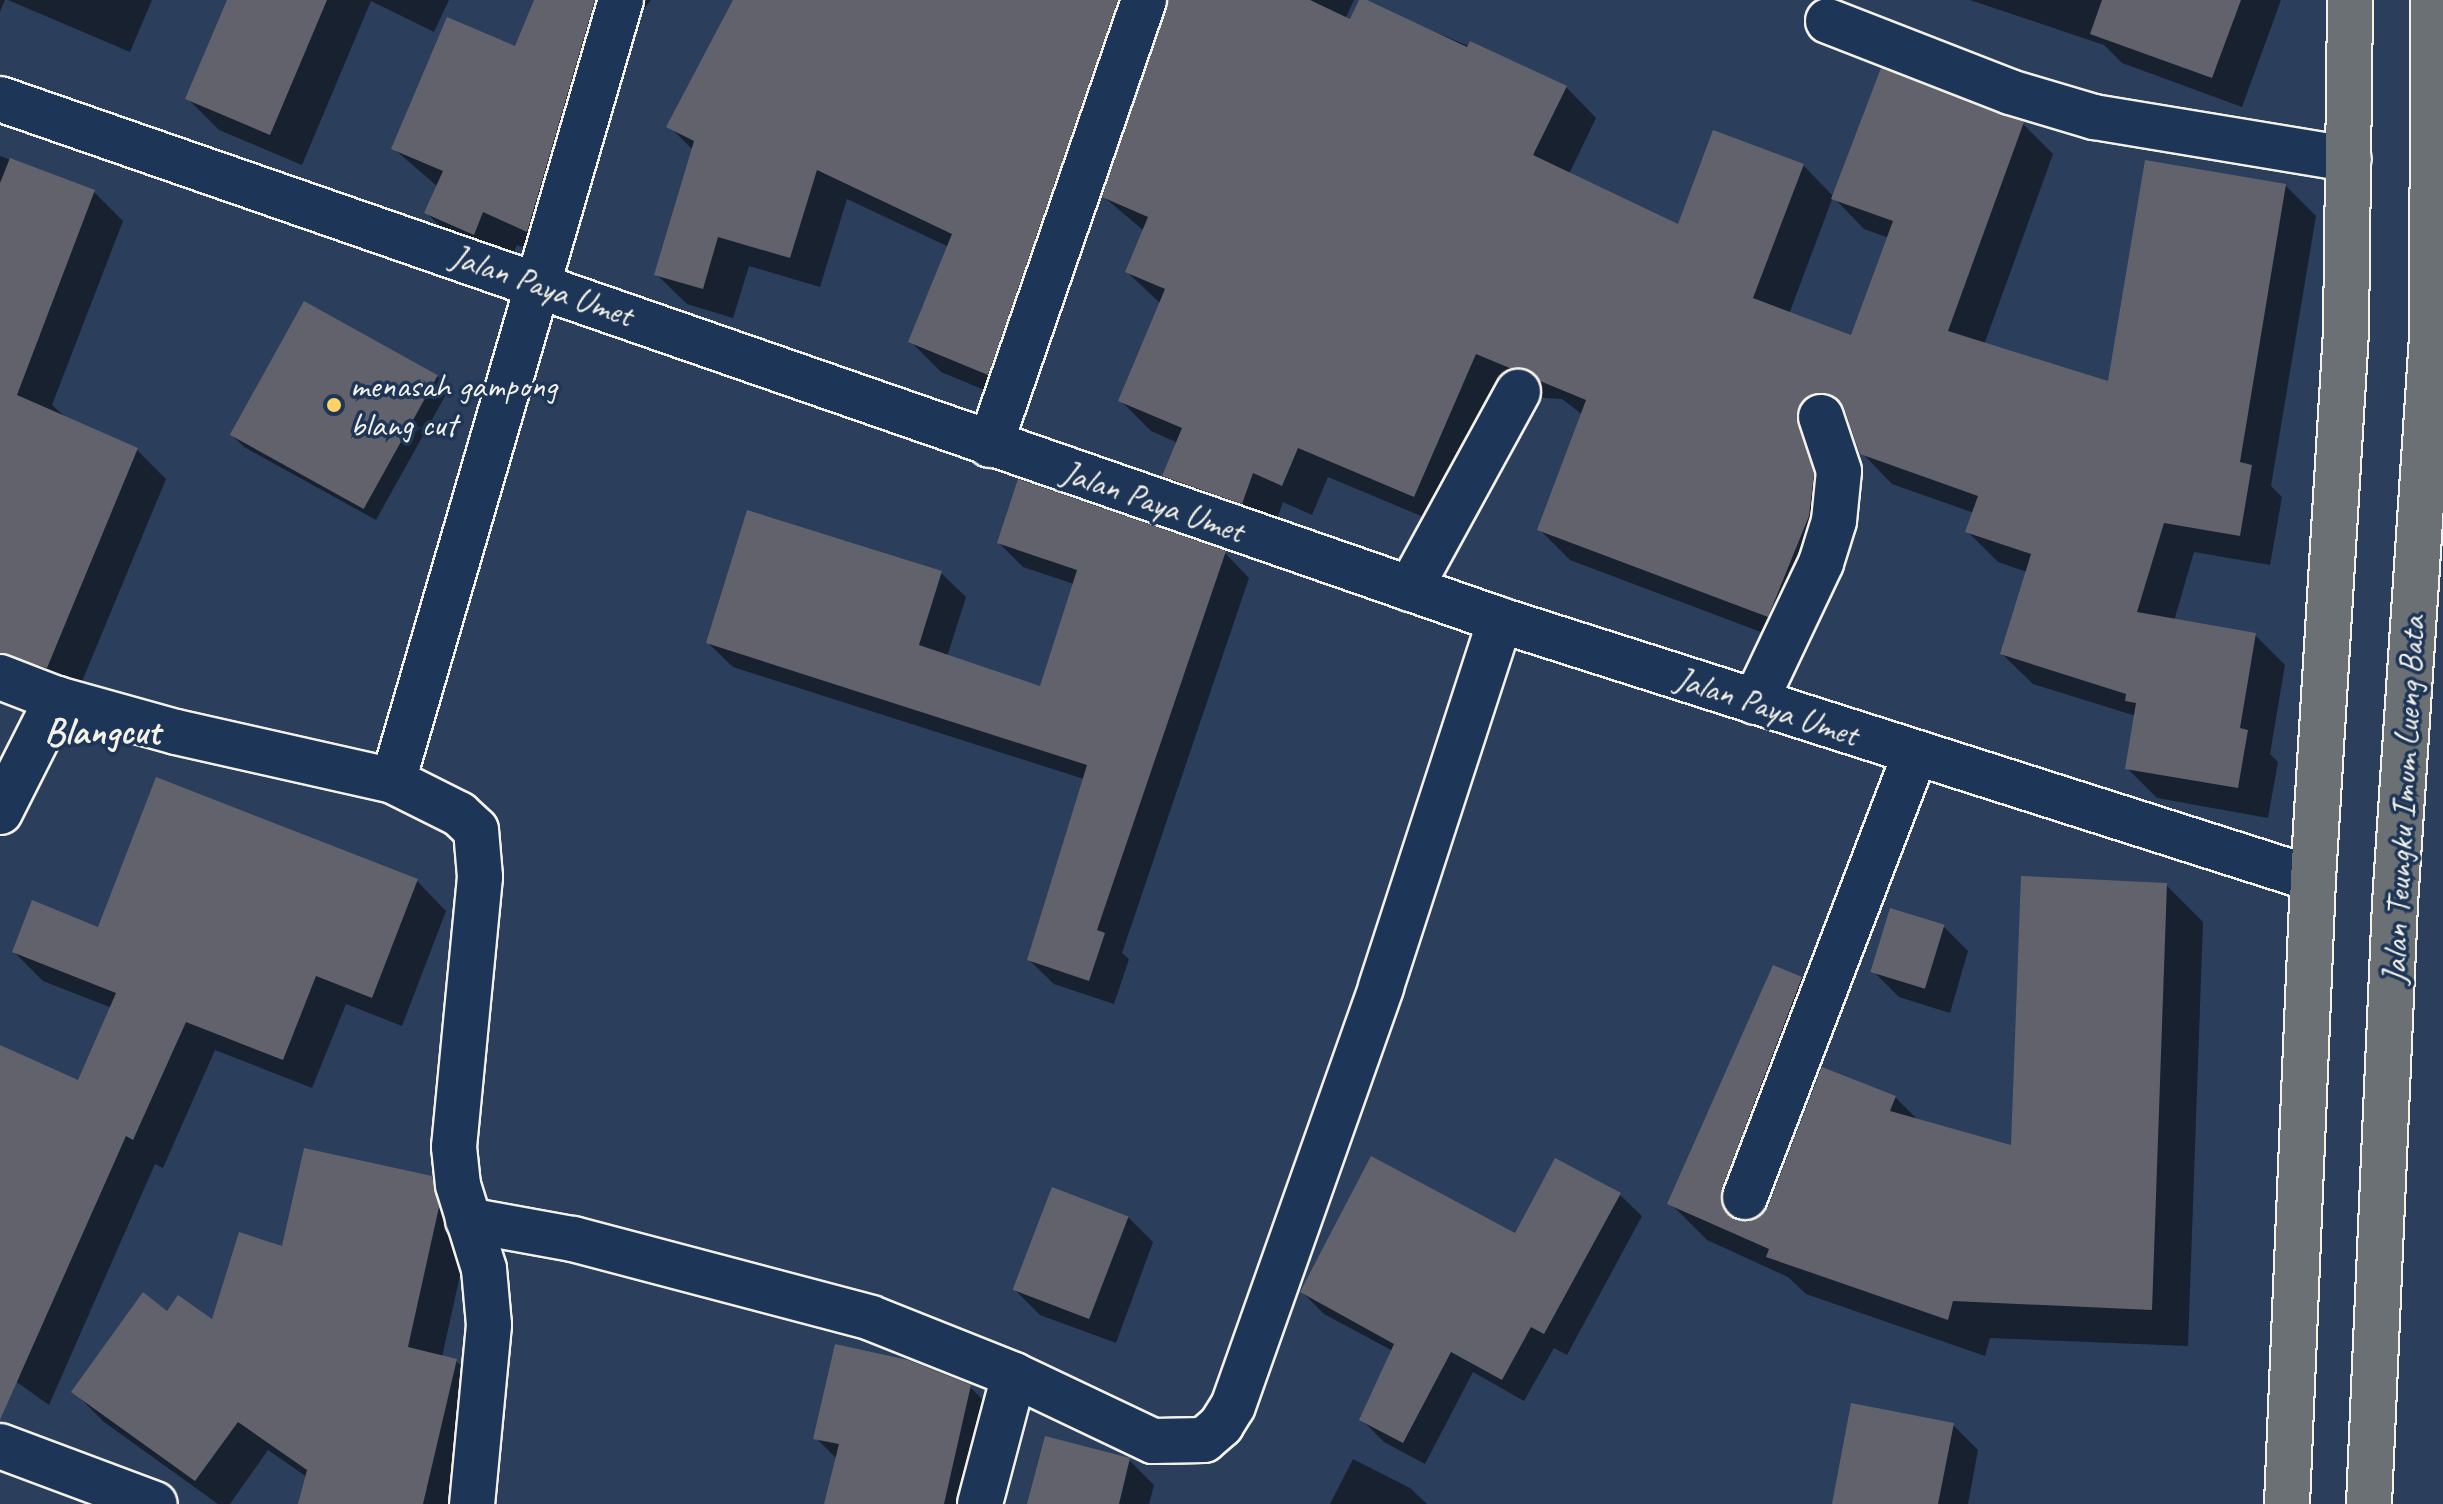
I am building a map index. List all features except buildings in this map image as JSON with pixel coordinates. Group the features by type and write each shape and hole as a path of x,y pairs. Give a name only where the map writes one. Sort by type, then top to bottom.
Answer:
{"highway":[{"path":"2287,1504 2313,879 2346,331 2350,0"},
{"name":"Jalan Teungku Imum Lueng Bata","path":"2369,1504 2395,903 2437,339 2433,0"}],"street":[{"path":"393,781 621,0"},
{"path":"990,445 1144,0"},
{"path":"1828,21 2010,92 2094,117 2349,159"},
{"name":"Jalan Paya Umet","path":"0,99 539,283 990,445 1500,620 2313,879"},
{"path":"1410,589 1518,392"},
{"path":"1755,702 1821,563 1834,521 1839,471 1821,417"},
{"path":"468,1220 573,1239 871,1318 1014,1375 1153,1441 1204,1440 1221,1425 1233,1406 1381,987 1500,620"},
{"path":"0,677 57,699 176,732 393,781 459,814 476,830 480,877 454,1147 468,1220 484,1269 489,1325 472,1504"},
{"path":"0,812 57,699"},
{"path":"1745,1197 1915,753"},
{"path":"980,1504 1014,1375"},
{"path":"0,1446 155,1504"}],"place":[{"name":"menasah gampong blang cut","path":"334,405"}],"district":[{"name":"Blangcut","path":"102,732"}]}
